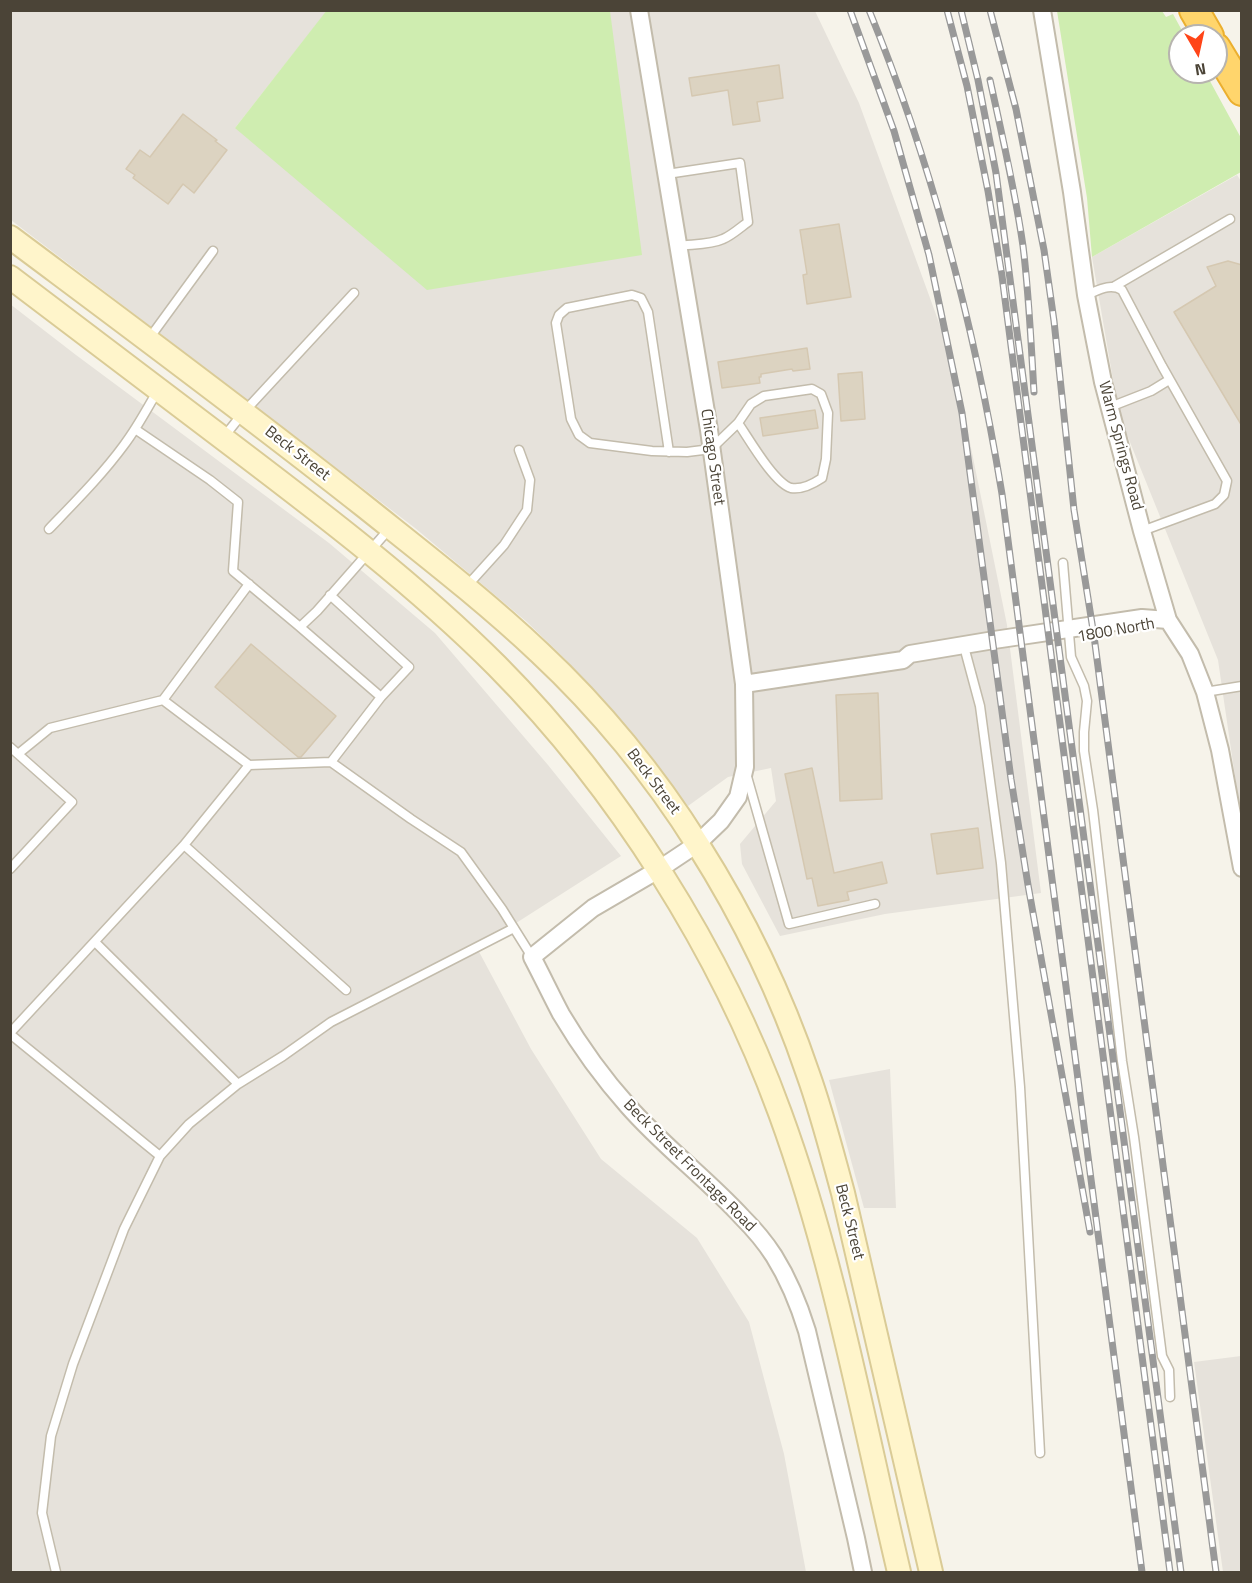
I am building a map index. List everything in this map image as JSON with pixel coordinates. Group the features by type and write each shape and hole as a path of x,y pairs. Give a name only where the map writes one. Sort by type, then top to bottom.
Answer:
{"highway":[{"path":"1194,10 1202,24"},
{"path":"1228,68 1242,91"}],"main road":[{"name":"Beck Street","path":"10,237 148,340 466,587 542,655 607,724 640,764 698,844 745,927 787,1018 808,1074 843,1193 931,1572"},
{"name":"Beck Street","path":"10,278 283,484 451,622 499,668 573,752 619,813 658,870 707,952 736,1009 780,1111 819,1236 899,1572"}],"street":[{"name":"Chicago Street","path":"639,10 711,449 744,684 745,767 738,798 721,821 698,844 658,870"},
{"name":"Warm Springs Road","path":"1042,10 1070,180 1086,296 1102,382 1168,620 1190,654 1206,692 1220,750 1242,868"},
{"name":"1800 North","path":"903,660 910,654 993,640 1142,629 1168,620"},
{"name":"1800 North","path":"744,684 903,660 911,663 1069,634"},
{"path":"532,957 593,908 658,870"},
{"name":"Beck Street Frontage Road","path":"532,957 561,1014 606,1081 653,1132 729,1203 774,1255 799,1305 810,1341 863,1572"}],"lane":[{"path":"667,174 740,163 748,222 726,238 712,243 678,246"},
{"path":"1115,286 1230,219"},
{"path":"148,340 213,251"},
{"path":"1086,296 1109,286 1122,290 1169,380 1227,481 1224,495 1215,504 1142,531"},
{"path":"223,438 243,413 354,293"},
{"path":"669,452 648,312 641,298 632,295 567,308 559,315 556,323 571,419 579,435 590,442 652,451 669,452 687,452 711,449 738,423 751,404 764,396 812,390 821,394 828,413 826,459 822,478 809,486 793,488 782,483 767,466 738,423"},
{"path":"1110,407 1151,391 1169,380"},
{"path":"49,529 123,446 159,389"},
{"path":"135,429 238,502 233,571 381,697"},
{"path":"466,587 504,545 527,510 530,480 519,450"},
{"path":"300,627 391,527"},
{"path":"1063,563 1071,657 1084,686 1087,701 1084,751 1122,1061 1162,1356 1169,1370 1170,1397"},
{"path":"18,754 50,728 163,700 249,584"},
{"path":"330,595 409,667 381,697 331,762"},
{"path":"966,654 980,706 1001,863 1020,1087 1040,1453"},
{"path":"1206,692 1242,686"},
{"path":"163,700 249,765 331,762 461,852 532,957"},
{"path":"10,747 72,802 10,869"},
{"path":"160,1156 10,1033 184,845 249,765"},
{"path":"745,767 789,924 875,904"},
{"path":"184,845 346,990"},
{"path":"56,1572 42,1513 51,1436 73,1364 124,1229 160,1156 189,1124 238,1084 284,1056 331,1022 514,928"},
{"path":"95,942 238,1084"}],"shaded area":[{"path":"10,11 327,11 235,128 606,11 815,11 859,103 954,364 1007,625 1041,893 885,914 780,936 742,864 740,844 776,801 771,768 728,777 688,806 626,728 565,659 527,622 415,528 11,220"},
{"path":"1237,175 1241,181 1241,818 1218,660 1119,415 1092,257"},
{"path":"10,304 329,543 435,633 548,765 621,856 477,948 531,1049 601,1159 697,1238 749,1322 784,1454 806,1572 11,1572"},
{"path":"890,1069 896,1208 864,1208 829,1080"},
{"path":"1241,1356 1241,1572 1223,1572 1194,1362"}],"green space":[{"path":"327,10 610,11 642,255 427,290 235,128"},
{"path":"1057,11 1162,11 1166,17 1173,14 1178,24 1168,24 1168,84 1212,84 1241,138 1241,172 1092,257 1087,198"}],"building":[{"path":"779,65 783,98 757,102 760,121 733,125 728,90 692,96 689,78"},
{"path":"183,114 227,150 194,193 183,184 168,204 133,178 135,175 126,169 140,150 150,157"},
{"path":"839,224 851,297 807,304 803,275 807,274 800,230"},
{"path":"1228,261 1242,265 1242,426 1174,312 1216,286 1207,267"},
{"path":"807,348 810,369 793,371 792,369 761,374 760,383 722,388 718,362"},
{"path":"862,372 865,419 841,421 838,374"},
{"path":"815,410 818,428 763,436 760,418"},
{"path":"251,644 336,716 301,757 298,757 215,687"},
{"path":"878,693 882,799 840,801 836,695"},
{"path":"812,768 834,873 882,862 887,883 847,892 849,900 818,906 812,878 807,879 785,774"},
{"path":"978,828 983,868 937,874 931,834"}],"railway":[{"path":"850,10 894,131 929,255 962,413 1011,779 1090,1232"},
{"path":"869,10 913,128 949,249 979,371 1002,494 1142,1572"},
{"path":"947,10 967,86 1002,276 1170,1572"},
{"path":"961,10 978,80 996,173 1181,1572"},
{"path":"990,10 1016,109 1044,250 1074,510 1094,636 1216,1572"},
{"path":"990,80 1023,246 1034,392"}]}
